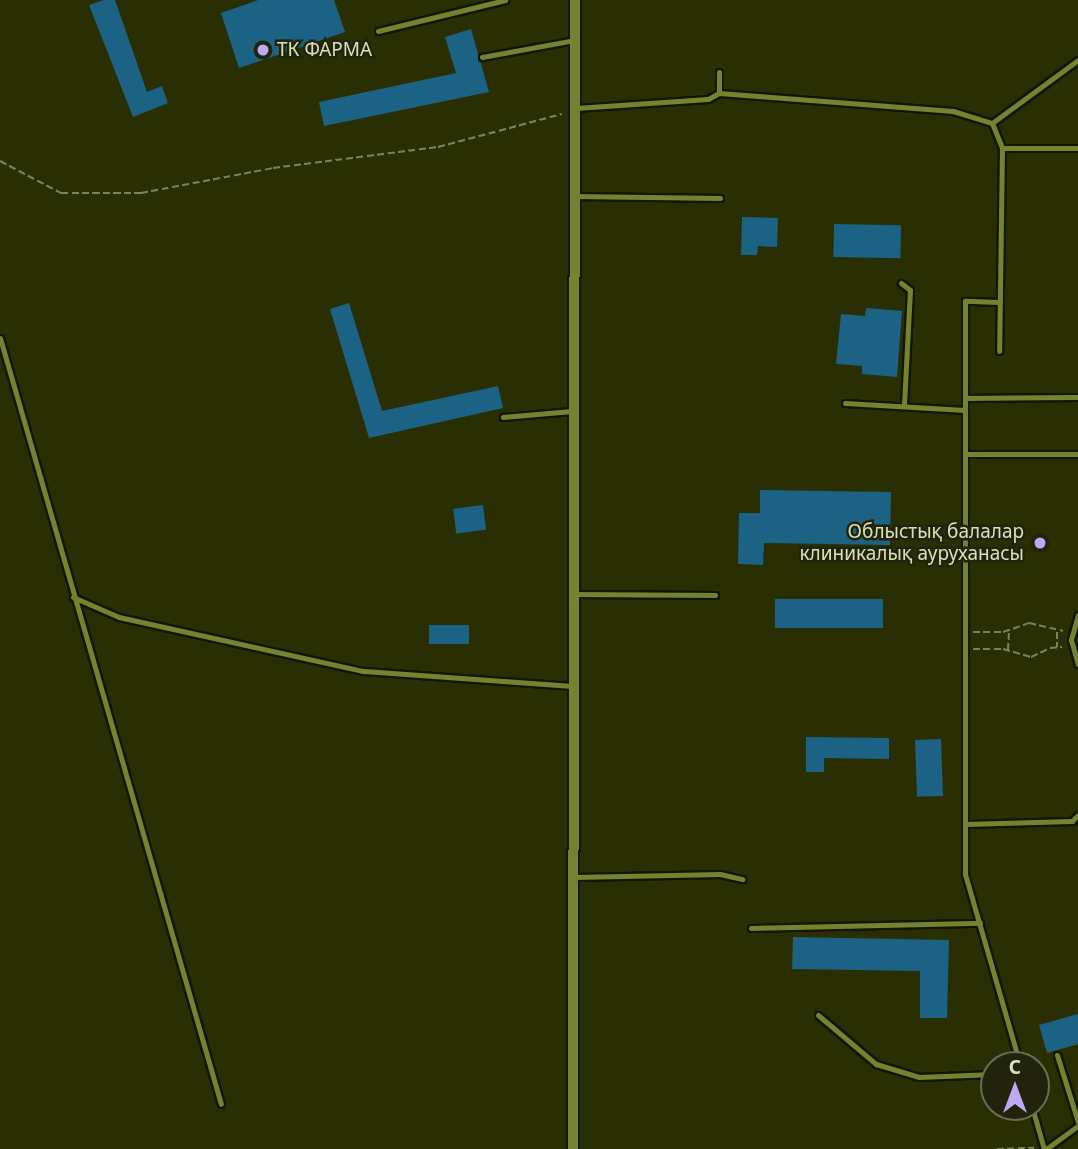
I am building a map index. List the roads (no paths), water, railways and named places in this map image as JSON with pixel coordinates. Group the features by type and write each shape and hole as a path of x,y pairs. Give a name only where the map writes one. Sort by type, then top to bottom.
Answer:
{"street":[{"path":"573,1149 571,594 575,0"}],"lane":[{"path":"378,31 505,0"},
{"path":"482,57 575,40"},
{"path":"992,123 1078,60"},
{"path":"719,72 719,93"},
{"path":"576,108 667,105 719,93 953,111 992,123"},
{"path":"992,123 1002,148 999,351"},
{"path":"1002,148 1078,148"},
{"path":"575,196 720,198"},
{"path":"901,283 910,290 904,404"},
{"path":"998,302 965,301 965,874 1016,1051"},
{"path":"0,338 221,1104"},
{"path":"965,398 1078,397"},
{"path":"845,403 904,404 965,410"},
{"path":"503,417 572,411"},
{"path":"965,454 1078,454"},
{"path":"571,594 715,595"},
{"path":"73,597 119,617 363,671 573,686"},
{"path":"1078,615 1072,632 1072,648 1078,664"},
{"path":"965,824 1072,821 1078,815"},
{"path":"574,877 720,874 742,879"},
{"path":"751,928 980,923"},
{"path":"818,1015 876,1064 919,1077 980,1075"},
{"path":"1036,1121 1045,1149 1078,1124 1057,1055"}],"place":[{"name":"ТК ФАРМА","path":"263,50"},
{"name":"Облыстық балалар клиникалық ауруханасы","path":"1040,543"}]}
